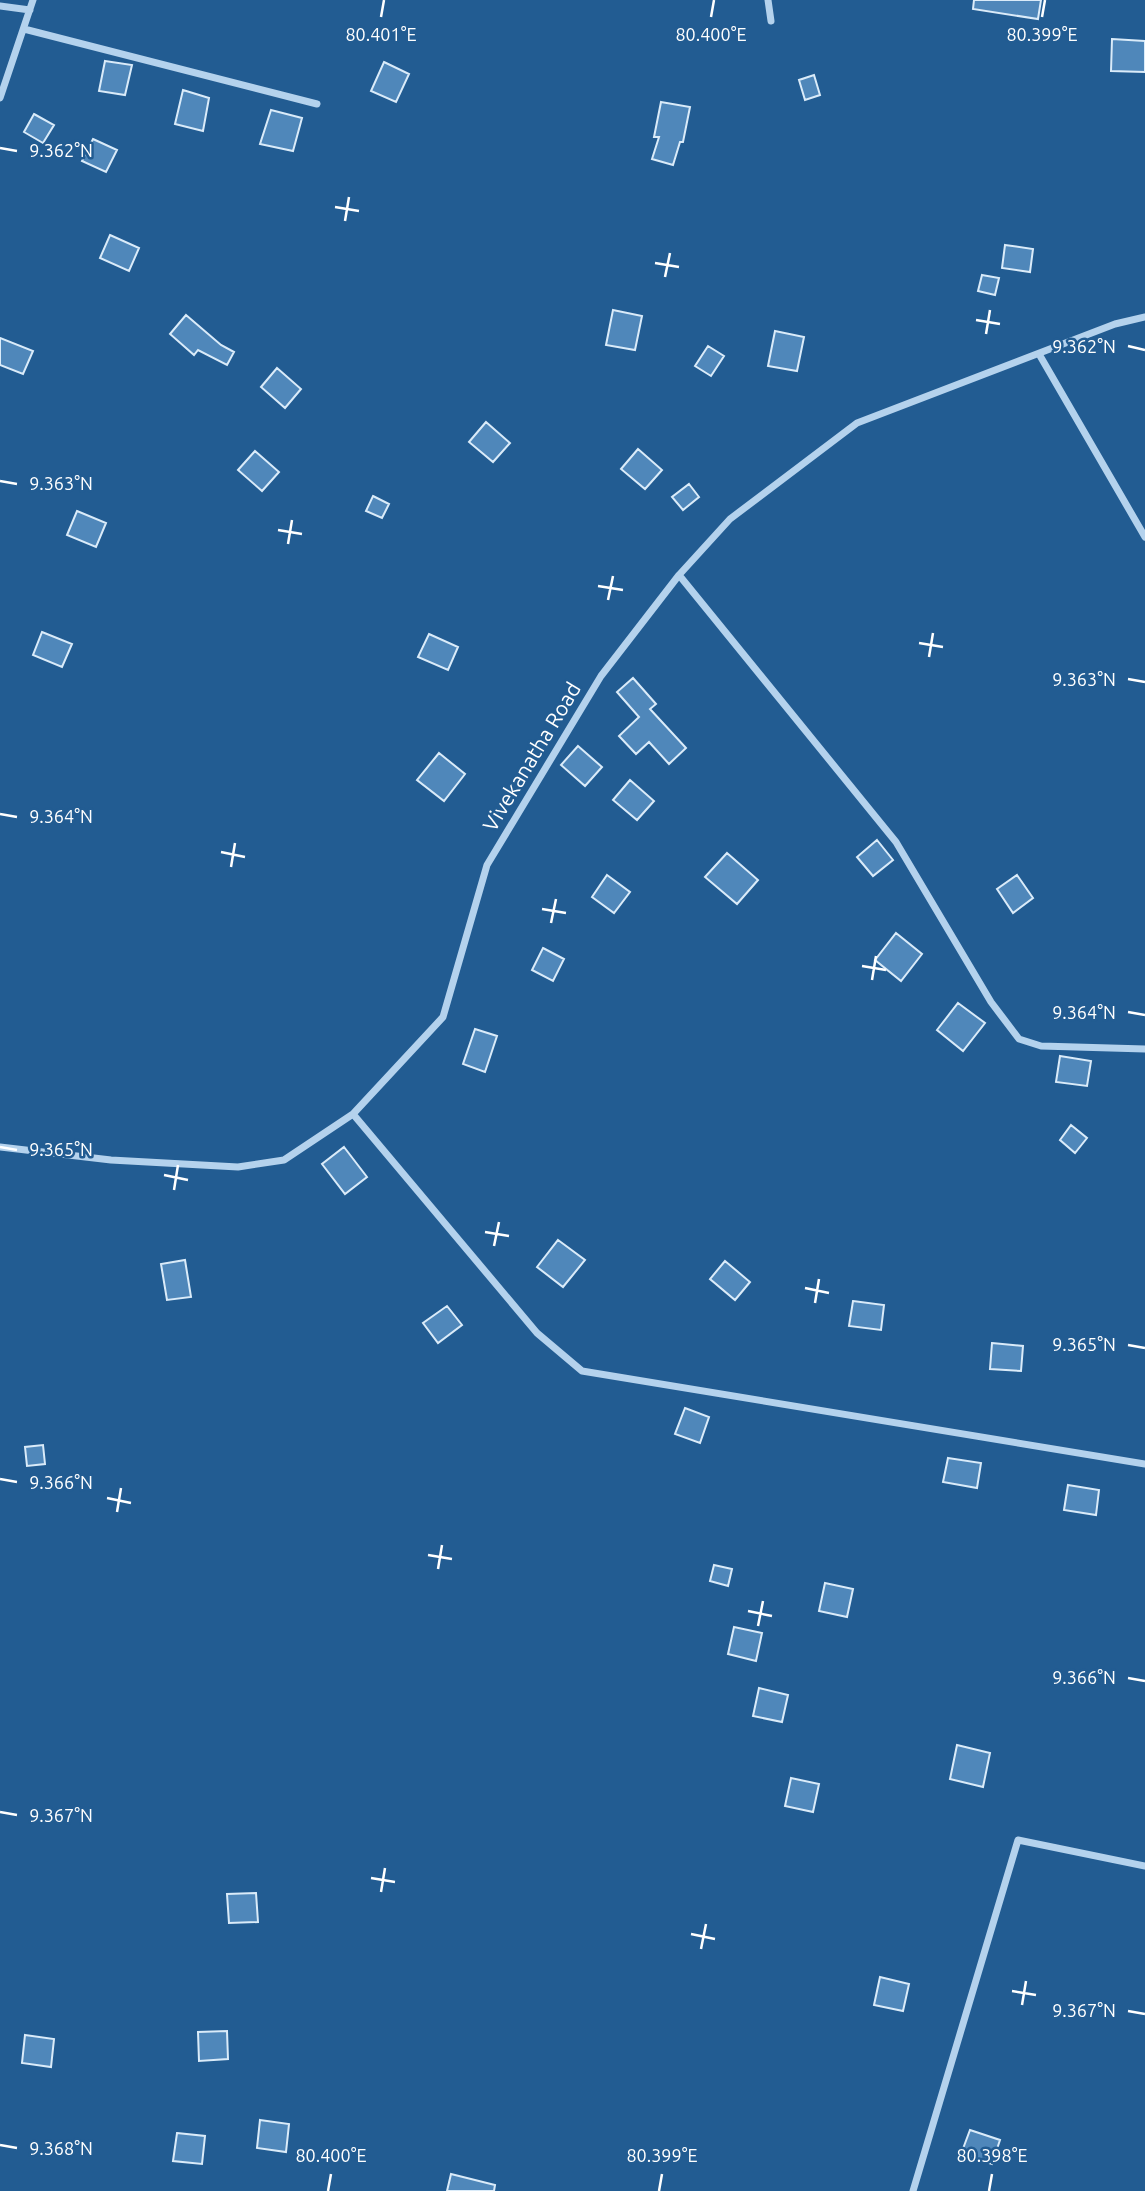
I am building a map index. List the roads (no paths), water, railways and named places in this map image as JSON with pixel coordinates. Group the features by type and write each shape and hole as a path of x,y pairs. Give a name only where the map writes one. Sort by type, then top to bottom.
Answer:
{"street":[{"path":"0,98 33,0"},
{"path":"768,0 771,22"},
{"path":"0,6 30,10"},
{"path":"24,29 317,104"},
{"name":"Vivekanatha Road","path":"0,1147 111,1160 238,1167 284,1160 353,1114 443,1017 487,865 601,676 679,575 730,519 856,423 1115,324 1145,317"},
{"path":"1039,354 1145,537"},
{"path":"679,575 896,842 990,1002 1019,1039 1041,1046 1145,1049"},
{"path":"353,1114 537,1333 582,1371 1145,1464"},
{"path":"913,2191 1018,1840 1145,1866"}]}
